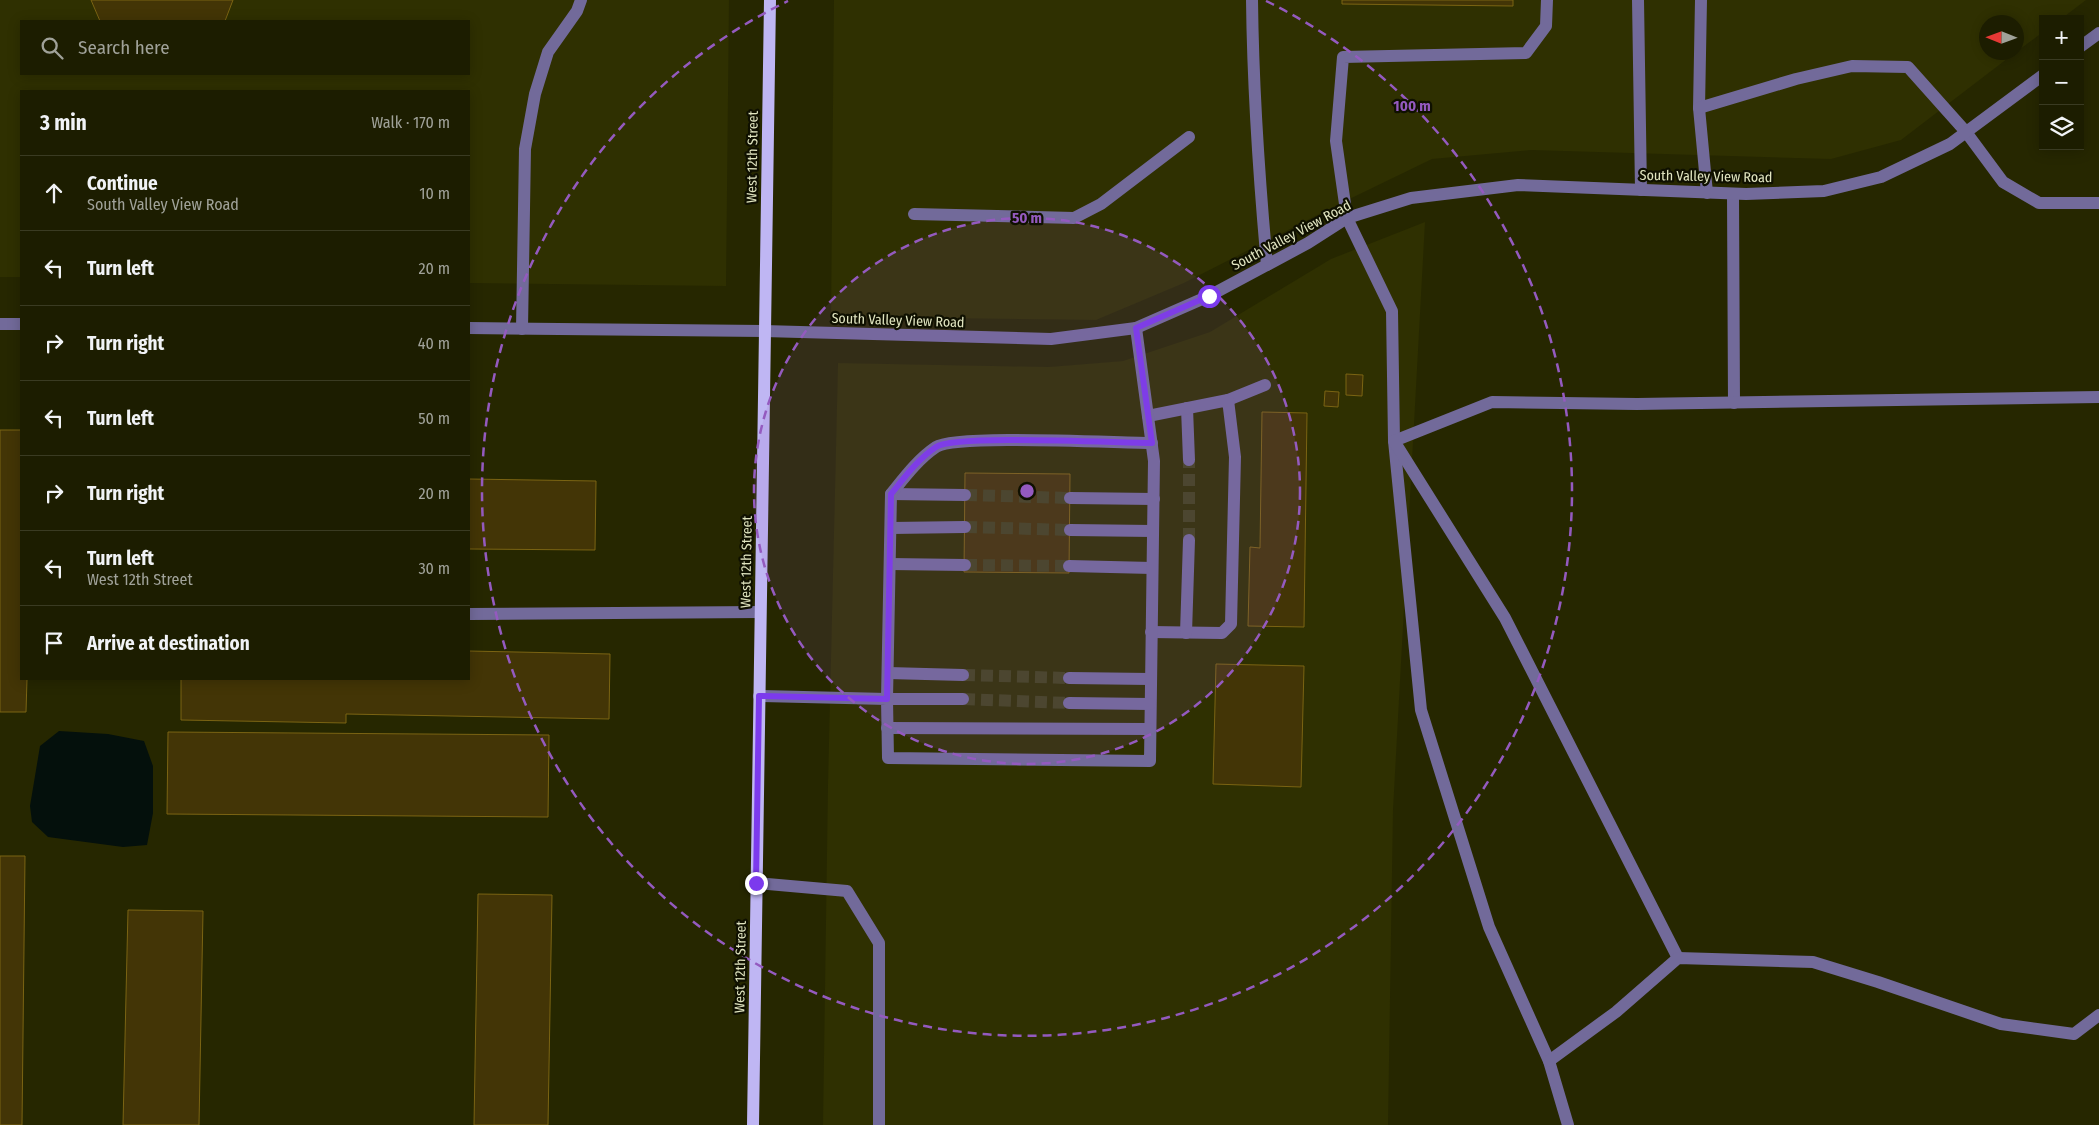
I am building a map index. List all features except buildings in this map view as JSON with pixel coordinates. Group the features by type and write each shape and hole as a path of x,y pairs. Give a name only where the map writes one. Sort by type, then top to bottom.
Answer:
{"main road":[{"name":"West 12th Street","path":"752,1125 770,0"}],"street":[{"path":"522,329 524,149 535,94 548,52 577,11 581,0"},
{"path":"1252,0 1252,48 1267,265"},
{"path":"1547,0 1546,26 1526,53 1343,56 1336,141 1347,218 1392,311 1394,441 1422,710 1489,927 1549,1061 1568,1125"},
{"path":"1638,0 1642,190"},
{"path":"1700,0 1699,108 1707,193"},
{"path":"2084,44 2099,33"},
{"path":"1699,108 1796,79 1852,66 1908,67 1966,132 2004,182 2040,203 2099,203"},
{"name":"South Valley View Road","path":"470,328 764,331 1051,339 1136,328 1209,296 1308,243 1347,218 1411,198 1518,185 1733,194 1824,191 1880,177 1950,144 2039,78"},
{"path":"914,214 1074,218 1101,204 1189,137"},
{"path":"1733,194 1734,403"},
{"path":"0,324 20,324"},
{"path":"1136,328 1152,443 1154,499 1150,761 888,758 887,699 891,494 906,475 937,446 980,441 1152,443"},
{"path":"1148,416 1228,400 1265,385"},
{"path":"1394,441 1492,402 1637,404 2099,397"},
{"path":"1151,632 1222,633 1232,624 1235,457 1228,400"},
{"path":"1187,408 1190,460"},
{"path":"1394,441 1505,618 1678,958"},
{"path":"891,494 965,495"},
{"path":"1070,498 1154,499"},
{"path":"891,528 965,527"},
{"path":"1070,530 1153,531"},
{"path":"1186,633 1189,540"},
{"path":"890,564 965,565"},
{"path":"1069,566 1152,568"},
{"path":"470,614 760,612"},
{"path":"888,673 963,675"},
{"path":"1069,678 1150,679"},
{"path":"759,696 963,699"},
{"path":"1069,702 1150,704"},
{"path":"887,728 1150,729"},
{"path":"756,883 847,891 879,943 880,1125"},
{"path":"1549,1061 1616,1012 1678,958 1813,962 2001,1024 2074,1034 2099,1015"}],"shaded area":[{"path":"0,0 729,0 726,286 470,283 470,90 20,90 20,277 0,277"},
{"path":"834,0 2086,0 2066,15 2039,15 2039,35 2024,46 2024,15 1979,15 1979,60 2006,60 1901,140 1831,159 1531,150 1432,159 1184,283 1096,320 831,317"},
{"path":"1425,222 1393,810 1388,1125 823,1125 828,785 838,363 1049,367 1123,361 1210,332 1331,259"},
{"path":"59,731 108,734 144,741 153,766 153,813 147,845 123,847 48,837 32,822 30,806 40,746"}],"tunnel":[{"path":"1189,460 1189,540"},
{"path":"965,495 1070,498"},
{"path":"965,527 1070,530"},
{"path":"965,565 1069,566"},
{"path":"963,675 1069,678"},
{"path":"963,699 1069,703"}],"route":[{"path":"756,883 759,696 887,699 891,494 906,475 937,446 980,441 1152,443 1136,328 1209,296"}]}
